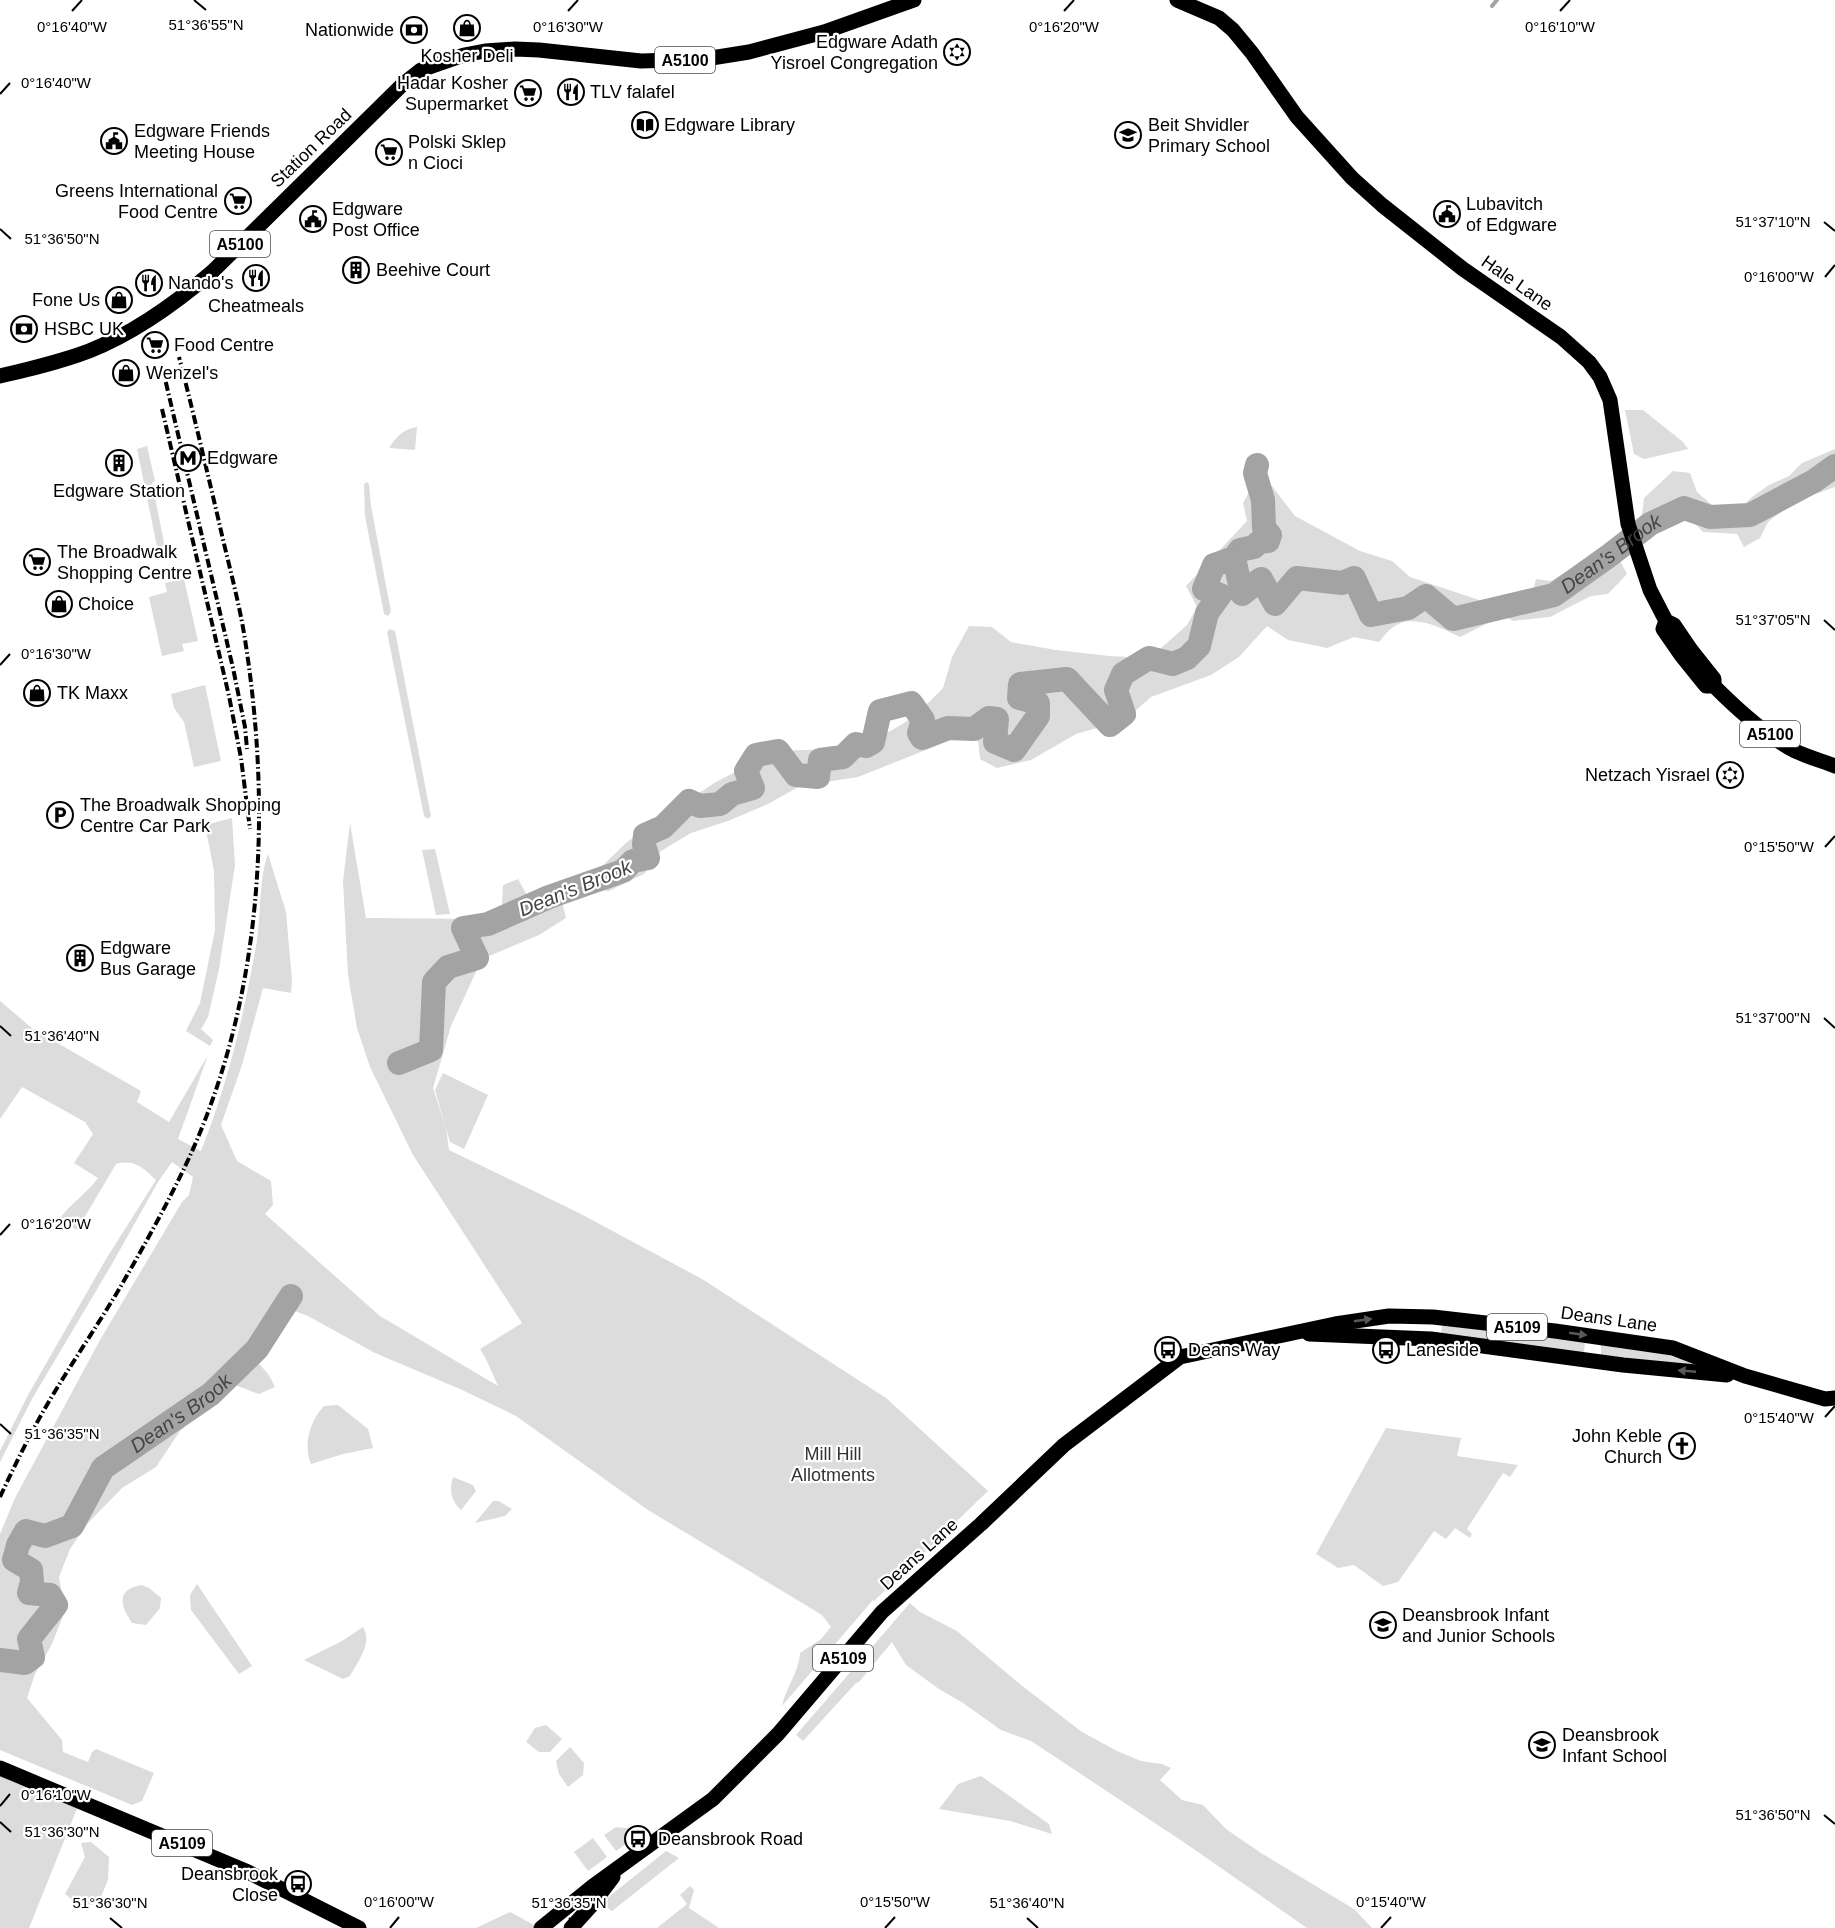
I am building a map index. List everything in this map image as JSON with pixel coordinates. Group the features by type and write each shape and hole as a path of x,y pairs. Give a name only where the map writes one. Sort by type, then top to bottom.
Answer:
{"main road":[{"name":"Station Road","path":"0,376 58,362 91,350 140,324 189,292 402,85 421,70 464,55 515,49 641,61 705,59 749,52 824,32 914,0"},
{"name":"Hale Lane","path":"1177,0 1219,18 1233,30 1252,52 1297,117 1352,178 1382,205 1463,269 1561,337 1589,362 1600,377 1610,400 1633,539 1650,590 1666,621 1664,630 1706,686 1714,686 1751,720 1796,751 1835,766"},
{"name":"Deans Lane","path":"541,1928 593,1886 713,1800 778,1734 882,1612 981,1524 1064,1445 1180,1357 1335,1324 1389,1316 1433,1317 1673,1348 1745,1376 1825,1399 1835,1398"},
{"name":"Deans Lane","path":"1285,1334 1431,1339 1623,1365 1745,1376"},
{"name":"A5109","path":"0,1768 248,1872 359,1928"},
{"name":"Deans Lane","path":"571,1928 621,1867"}],"green space":[{"path":"1625,410 1643,410 1683,442 1688,449 1644,459 1634,454"},
{"path":"417,427 415,450 389,448 400,434"},
{"path":"147,446 166,552 160,561 137,449"},
{"path":"1835,449 1835,487 1793,502 1768,522 1760,538 1744,547 1737,534 1703,532 1691,519 1678,520 1650,529 1642,515 1644,498 1673,471 1690,473 1697,492 1719,511 1737,511 1769,485 1789,476 1802,463"},
{"path":"367,482 391,612 388,616 384,614 365,516 364,484"},
{"path":"1254,483 1272,486 1295,516 1360,551 1392,561 1410,577 1482,601 1496,619 1460,637 1426,623 1408,621 1392,628 1379,642 1354,637 1327,648 1288,640 1267,626 1239,657 1211,675 1151,697 1125,720 1076,734 1031,760 997,768 980,759 978,739 956,738 858,777 800,786 768,804 728,821 691,833 661,851 644,874 609,891 587,889 598,870 627,842 714,783 776,751 859,748 916,715 943,688 952,657 969,626 992,627 1011,642 1056,650 1150,658 1187,625 1197,607 1186,586 1247,521 1243,503"},
{"path":"1611,548 1627,574 1608,594 1591,596 1550,617 1513,621 1506,617 1501,602 1509,598 1520,608 1534,610 1533,592 1536,579 1551,581 1584,561 1602,557"},
{"path":"184,579 198,641 182,644 184,651 162,656 149,597 167,592 165,583"},
{"path":"390,629 395,631 431,816 428,819 424,816 387,632"},
{"path":"205,685 221,761 194,767 184,722 174,708 171,694"},
{"path":"232,818 235,865 219,969 208,1017 201,1029 213,1040 210,1046 186,1031 200,1003 215,930 214,871 205,825"},
{"name":"Mill Hill Allotments","path":"350,823 366,918 483,919 502,905 503,885 518,879 529,899 561,898 566,918 539,935 482,959 451,1026 433,1088 446,1128 449,1150 579,1213 702,1279 886,1398 988,1491 873,1600 782,1706 800,1653 821,1639 831,1627 822,1615 648,1510 516,1416 460,1389 375,1353 308,1316 292,1310 253,1357 269,1375 275,1387 259,1394 235,1385 210,1404 180,1431 156,1467 122,1488 88,1523 70,1549 59,1577 65,1611 52,1644 35,1674 27,1698 62,1740 63,1752 88,1762 92,1752 96,1749 154,1773 142,1801 132,1805 0,1750 0,1534 15,1498 100,1340 182,1202 189,1195 193,1177 172,1162 158,1182 32,1399 0,1462 0,1451 28,1395 106,1259 156,1180 143,1168 134,1164 116,1164 77,1230 59,1220 98,1178 74,1163 93,1134 85,1122 22,1087 0,1119 0,1001 33,1029 141,1091 137,1102 169,1122 208,1055 178,1139 201,1151 228,1073 241,1021 257,940 262,885 268,854 286,912 291,993 263,988 242,1065 221,1125 237,1161 271,1181 273,1205 265,1214 380,1316 498,1386 480,1349 522,1323 413,1155 370,1067 357,1028 348,975 343,881"},
{"path":"435,849 450,914 436,915 422,850"},
{"path":"443,1073 488,1095 464,1149 450,1142 435,1090"},
{"path":"1442,1324 1585,1342 1584,1353 1441,1336"},
{"path":"1601,1341 1675,1355 1709,1370 1601,1355"},
{"path":"338,1405 368,1429 373,1448 311,1464 308,1441 315,1419 324,1406"},
{"path":"1386,1428 1461,1438 1457,1456 1518,1465 1510,1477 1503,1473 1467,1529 1472,1534 1470,1538 1455,1528 1446,1539 1434,1531 1398,1582 1383,1586 1354,1565 1338,1568 1316,1554"},
{"path":"453,1477 473,1485 476,1491 461,1510 452,1495"},
{"path":"493,1501 499,1501 512,1509 505,1516 475,1523"},
{"path":"197,1584 252,1666 239,1674 191,1610 190,1595"},
{"path":"142,1585 161,1598 160,1608 146,1625 132,1623 123,1604 124,1594 128,1590"},
{"path":"910,1603 920,1612 957,1631 1082,1732 1141,1761 1162,1764 1171,1768 1160,1780 1182,1800 1203,1805 1226,1829 1261,1853 1354,1909 1372,1928 1307,1928 1185,1843 1031,1741 1001,1730 939,1689 906,1665 892,1642 859,1682 803,1741 796,1735"},
{"path":"363,1627 366,1633 365,1646 350,1676 343,1679 304,1660 342,1641"},
{"path":"546,1725 562,1739 550,1752 539,1752 526,1742 535,1728"},
{"path":"570,1747 584,1763 583,1775 568,1787 559,1774 556,1761"},
{"path":"0,1767 80,1801 29,1928 0,1928"},
{"path":"981,1776 1049,1824 1052,1834 1010,1821 939,1809 958,1784"},
{"path":"616,1827 645,1830 616,1851 604,1835"},
{"path":"593,1838 607,1857 588,1871 574,1852"},
{"path":"91,1842 109,1857 108,1880 98,1904 78,1905 65,1894 85,1857 81,1843"},
{"path":"666,1851 679,1858 612,1911 606,1907 606,1899"},
{"path":"690,1886 694,1890 689,1908 719,1928 657,1928 687,1904 680,1895"},
{"path":"510,1912 536,1926 534,1928 476,1928"}],"waterway":[{"path":"1492,6 1497,0"},
{"path":"1234,558 1240,550 1254,547 1259,542 1268,541 1270,535 1264,528 1263,500 1255,473 1257,465"},
{"name":"Dean's Brook","path":"399,1063 431,1050 434,982 448,967 477,958 463,928 488,924 549,897 623,871 633,861 648,858 644,845 645,835 663,827 689,801 700,806 720,804 732,794 753,788 746,771 756,755 778,751 796,775 818,777 820,760 843,757 856,744 866,746 873,742 880,711 911,703 923,720 919,733 922,738 948,728 974,729 989,718 997,719 995,742 1014,750 1038,716 1038,703 1019,698 1020,684 1067,679 1110,725 1124,714 1116,690 1123,674 1149,658 1173,664 1187,658 1199,646 1207,613 1220,595 1204,589 1214,565 1234,558 1242,594 1261,579 1275,604 1297,578 1342,583 1354,578 1371,615 1408,608 1426,596 1453,619 1554,595 1650,524 1684,508 1710,517 1750,515 1814,481 1835,466"},
{"name":"Dean's Brook","path":"0,1660 25,1663 33,1657 29,1639 56,1605 50,1595 29,1593 32,1582 31,1570 14,1560 18,1545 26,1531 45,1536 72,1526 103,1468 211,1394 257,1349 291,1296"}],"railway":[{"path":"0,1497 38,1421 127,1275 189,1158 213,1097 232,1035 246,971 255,906 259,841 254,711 241,615 179,357"},
{"path":"162,366 233,668 247,749"},
{"path":"162,409 229,696 241,758 250,829"}],"place":[{"name":"Kosher Deli","path":"467,28"},
{"name":"Nationwide","path":"414,30"},
{"name":"Edgware Adath Yisroel Congregation","path":"957,52"},
{"name":"TLV falafel","path":"571,92"},
{"name":"Hadar Kosher Supermarket","path":"528,93"},
{"name":"Edgware Library","path":"645,125"},
{"name":"Beit Shvidler Primary School","path":"1128,135"},
{"name":"Edgware Friends Meeting House","path":"114,141"},
{"name":"Polski Sklep n Cioci","path":"389,152"},
{"name":"Greens International Food Centre","path":"238,201"},
{"name":"Lubavitch of Edgware","path":"1447,214"},
{"name":"Edgware Post Office","path":"313,219"},
{"name":"Beehive Court","path":"356,270"},
{"name":"Cheatmeals","path":"256,278"},
{"name":"Nando's","path":"149,283"},
{"name":"Fone Us","path":"119,300"},
{"name":"HSBC UK","path":"24,329"},
{"name":"Food Centre","path":"155,345"},
{"name":"Wenzel's","path":"126,373"},
{"name":"Edgware","path":"188,458"},
{"name":"Edgware Station","path":"119,463"},
{"name":"The Broadwalk Shopping Centre","path":"37,562"},
{"name":"Choice","path":"59,604"},
{"name":"TK Maxx","path":"37,693"},
{"name":"Netzach Yisrael","path":"1730,775"},
{"name":"The Broadwalk Shopping Centre Car Park","path":"60,815"},
{"name":"Edgware Bus Garage","path":"80,958"},
{"name":"Deans Way","path":"1168,1350"},
{"name":"Laneside","path":"1386,1350"},
{"name":"John Keble Church","path":"1682,1446"},
{"name":"Deansbrook Infant and Junior Schools","path":"1383,1625"},
{"name":"Deansbrook Infant School","path":"1542,1745"},
{"name":"Deansbrook Road","path":"638,1839"},
{"name":"Deansbrook Close","path":"298,1884"}]}
